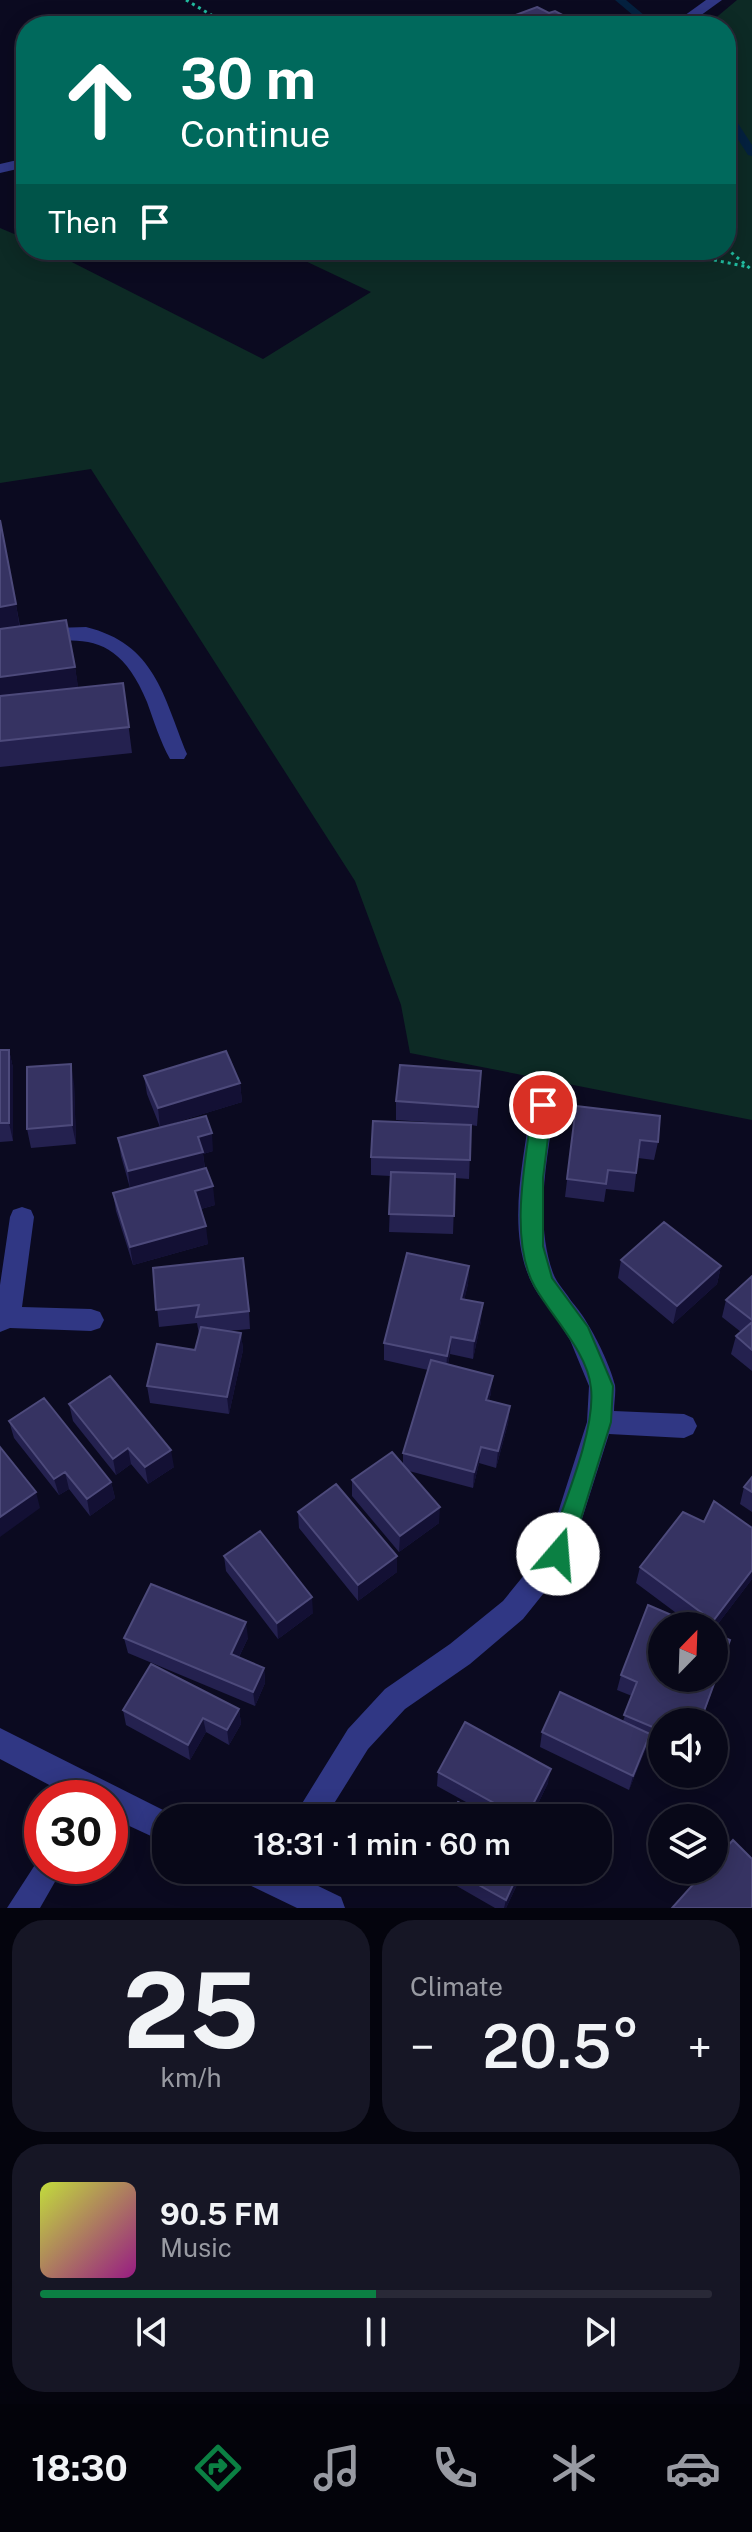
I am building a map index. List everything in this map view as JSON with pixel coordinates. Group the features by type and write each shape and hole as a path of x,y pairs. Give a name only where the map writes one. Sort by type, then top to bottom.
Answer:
{"street":[{"path":"692,16 715,0"},
{"path":"0,644 85,633 108,638 135,659 177,754"},
{"path":"317,1804 358,1739 395,1699 460,1654 513,1610 537,1584 558,1554 600,1422 602,1386 580,1334 543,1281 533,1246 533,1178 543,1105"},
{"path":"22,1217 4,1319 91,1320"},
{"path":"600,1422 684,1426"},
{"path":"0,1743 67,1780"},
{"path":"128,1811 152,1822"},
{"path":"22,1908 37,1884"},
{"path":"286,1884 330,1908"}],"path":[{"path":"186,0 213,16"},
{"path":"713,260 750,268"}],"green space":[{"path":"737,0 752,0 752,1120 410,1053 401,1005 355,881 91,469 0,483 0,228 16,235 16,260 68,260 263,359 371,292 303,260 736,260 736,16 718,16"}],"building":[{"path":"537,7 565,16 513,16"},
{"path":"0,520 16,604 0,607"},
{"path":"66,620 75,667 0,677 0,629"},
{"path":"123,683 129,727 0,741 0,696"},
{"path":"0,1050 9,1050 9,1123 0,1123"},
{"path":"226,1051 240,1083 158,1108 144,1076"},
{"path":"71,1064 72,1125 27,1129 27,1067"},
{"path":"400,1065 481,1071 478,1107 396,1101"},
{"path":"576,1106 660,1116 658,1142 640,1140 636,1173 608,1170 606,1184 567,1179"},
{"path":"206,1116 212,1133 198,1137 203,1152 128,1171 118,1138"},
{"path":"373,1121 471,1125 470,1160 371,1157"},
{"path":"206,1168 213,1186 195,1191 206,1226 130,1247 113,1193"},
{"path":"391,1172 455,1174 454,1216 389,1214"},
{"path":"664,1222 721,1266 677,1306 621,1260"},
{"path":"407,1253 469,1266 461,1299 483,1303 474,1341 451,1337 447,1356 384,1343"},
{"path":"243,1258 249,1311 196,1317 199,1305 156,1310 153,1268"},
{"path":"752,1276 752,1320 726,1300"},
{"path":"752,1322 752,1350 736,1336"},
{"path":"201,1327 241,1333 227,1397 147,1386 157,1344 195,1350"},
{"path":"431,1360 493,1376 486,1400 510,1406 498,1451 481,1447 474,1472 403,1453"},
{"path":"110,1376 171,1450 145,1467 128,1448 113,1459 69,1404"},
{"path":"44,1398 111,1482 87,1499 65,1472 54,1479 9,1421"},
{"path":"0,1447 36,1492 0,1517"},
{"path":"392,1452 440,1507 400,1536 352,1480"},
{"path":"752,1477 752,1492 744,1487"},
{"path":"336,1484 397,1556 358,1585 298,1512"},
{"path":"714,1501 752,1528 752,1570 720,1612 701,1612 640,1567 683,1512 704,1522"},
{"path":"260,1531 312,1597 277,1623 224,1556"},
{"path":"151,1584 246,1622 231,1654 264,1668 253,1692 124,1638"},
{"path":"648,1605 664,1612 648,1612 648,1692 711,1692 705,1708 648,1708 648,1725 624,1715 637,1682 621,1675"},
{"path":"151,1664 239,1709 227,1730 203,1718 188,1745 123,1710"},
{"path":"560,1692 648,1733 648,1739 633,1776 542,1732"},
{"path":"465,1722 551,1769 533,1804 496,1804 438,1772"},
{"path":"733,1840 752,1859 752,1908 672,1908 693,1884 728,1884 728,1846"},
{"path":"477,1884 513,1884 506,1900"}],"waterway":[{"path":"620,0 640,16"},
{"path":"736,128 752,153"}],"route":[{"path":"543,1105 533,1178 533,1246 543,1281 580,1334 592,1356 602,1386 600,1422 558,1554"}]}
